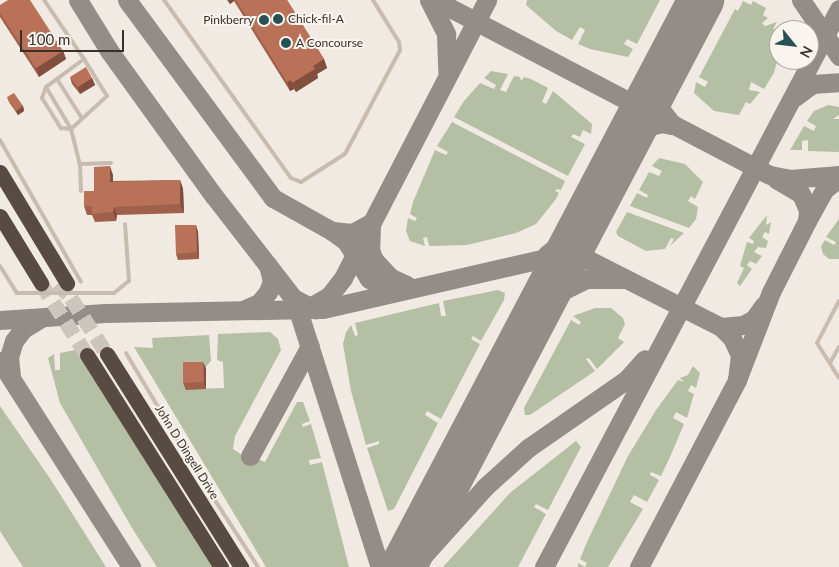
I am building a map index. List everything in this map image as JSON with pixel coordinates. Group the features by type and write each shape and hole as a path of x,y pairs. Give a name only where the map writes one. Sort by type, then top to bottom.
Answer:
{"highway":[{"path":"0,172 69,283"},
{"path":"0,193 69,283"},
{"path":"0,216 42,283"},
{"name":"John D Dingell Drive","path":"107,354 241,567"},
{"path":"87,355 221,567"}],"lane":[{"path":"44,0 107,96 80,117 71,129"},
{"path":"164,0 291,178 301,182 345,154 400,50 399,42 373,0"},
{"path":"71,129 61,128 42,98 46,87 84,60"},
{"path":"57,79 80,117"},
{"path":"46,87 71,129 80,164 81,191"},
{"path":"0,140 69,283"},
{"path":"80,164 111,162"},
{"path":"0,266 17,293 114,293 129,281 126,224"},
{"path":"839,301 817,342 839,378"},
{"path":"830,364 839,347"},
{"path":"126,353 196,471 258,567"}],"green space":[{"path":"527,0 660,0 637,44 627,39 624,44 633,49 628,57 590,49 578,44 585,30 580,27 572,40 556,31 526,5"},
{"path":"743,1 751,5 753,1 766,8 763,15 768,18 762,23 765,26 769,25 769,70 775,70 764,89 751,82 749,90 760,92 750,104 746,102 739,115 714,111 694,93 696,82 705,87 708,82 699,77 735,9 738,11"},
{"path":"491,71 508,74 500,90 506,92 514,76 520,77 521,81 524,77 531,79 548,88 542,102 546,104 553,91 592,124 591,134 583,130 580,137 573,134 571,137 585,144 568,176 454,117 464,101 480,83 494,89 496,85 484,78"},
{"path":"828,105 839,107 839,115 833,119 839,119 839,152 808,151 808,140 802,141 802,150 790,150 804,126 814,131 816,126 807,121 814,111"},
{"path":"452,122 565,181 561,190 557,189 555,191 559,193 556,199 536,224 516,233 467,245 429,246 427,237 423,238 425,246 410,241 406,231 408,218 415,221 417,218 410,214 413,202 435,150 446,155 448,152 437,146"},
{"path":"659,158 685,164 703,182 695,199 691,196 688,201 698,207 696,219 689,228 630,206 637,193 647,198 648,195 639,190 649,172 659,176 662,171 652,166"},
{"path":"627,212 684,233 670,246 674,239 671,238 665,249 646,251 618,236 616,232"},
{"path":"767,215 766,225 771,222 769,234 765,232 762,237 768,241 766,248 758,247 754,252 762,256 756,264 750,261 747,265 752,269 740,286 737,283 744,268 740,266 747,242 753,244 754,241 749,238"},
{"path":"839,219 839,259 829,259 823,254 821,246 825,240 834,245 836,242 826,237"},
{"path":"498,290 505,293 504,300 481,341 473,336 471,339 480,344 441,419 427,411 425,415 438,423 394,509 388,511 367,448 379,444 379,441 366,445 351,391 343,344 346,332 351,325 355,336 358,335 355,323 439,303 441,316 446,316 443,301"},
{"path":"595,308 611,308 623,318 625,324 618,338 624,342 597,369 589,358 586,359 595,371 530,415 525,415 524,408 571,320 579,325 581,322 573,316"},
{"path":"270,332 278,339 281,350 235,436 233,449 255,464 258,459 265,462 297,402 303,402 310,421 302,424 303,427 311,424 321,458 309,460 310,465 322,462 349,567 266,567 134,347 153,348 152,338 209,335 211,361 186,389 224,388 223,362 217,360 218,334"},
{"path":"75,350 214,567 157,567 132,528 60,403 48,358 54,354 55,370 60,370 60,353"},
{"path":"693,366 700,373 696,388 691,385 688,391 694,394 687,418 676,412 673,418 684,424 661,476 651,472 650,475 659,480 647,502 634,495 630,502 643,509 608,567 585,567 587,563 580,559 628,456 656,410 678,380 684,382 680,378 688,375"},
{"path":"0,406 51,480 106,567 23,567 0,531"},
{"path":"576,441 581,447 548,510 536,504 534,507 546,514 518,567 443,567 511,492"}],"building":[{"path":"8,0 30,0 63,51 36,68 0,13 0,5"},
{"name":"A Concourse","path":"236,0 287,0 324,59 313,66 315,69 292,83 291,80 287,82"},
{"path":"86,67 92,78 78,87 70,77"},
{"path":"14,93 23,106 16,111 7,97"},
{"path":"110,166 110,182 180,180 180,204 114,207 113,212 92,214 92,206 84,206 84,191 94,191 94,167"},
{"path":"175,225 196,225 197,252 176,254"},
{"path":"183,362 203,362 204,382 183,383"}],"taxiway":[{"path":"78,0 110,52 214,196 293,298 315,309"},
{"path":"127,0 273,198 332,231"},
{"path":"429,0 446,34 447,72"},
{"path":"435,0 770,175 790,179 839,175"},
{"path":"310,307 329,296 343,278 487,0"},
{"path":"801,0 839,56"},
{"path":"544,567 839,9"},
{"path":"659,79 657,97 661,110 671,123"},
{"path":"795,97 812,84 839,82"},
{"path":"626,142 642,128 662,123 671,125"},
{"path":"639,567 737,380 771,292 807,221 825,189 839,178"},
{"path":"776,179 801,194 808,210 807,221"},
{"path":"547,254 572,235 591,210"},
{"path":"371,223 352,233 332,231 346,241 369,279 385,288 400,289"},
{"path":"371,226 370,250 374,260 391,278 407,285"},
{"path":"0,320 105,313 323,309 568,253 583,257 721,327 732,338 740,355 737,380"},
{"path":"243,310 259,303 268,292 272,281 268,265"},
{"path":"520,344 547,304 564,290 587,279 622,279"},
{"path":"295,301 380,567"},
{"path":"721,327 743,325 754,319 763,306"},
{"path":"11,376 9,357 14,341 23,329 41,318"},
{"path":"250,456 310,346"},
{"path":"413,567 485,487 528,448 626,380 645,359"},
{"path":"0,361 131,567"}],"runway":[{"path":"403,567 701,0"}],"tunnel":[{"path":"41,283 87,355"},
{"path":"58,283 71,298 107,354"}],"place":[{"name":"Chick-fil-A","path":"278,19"},
{"name":"Pinkberry","path":"264,20"},
{"name":"A Concourse","path":"286,43"}]}
